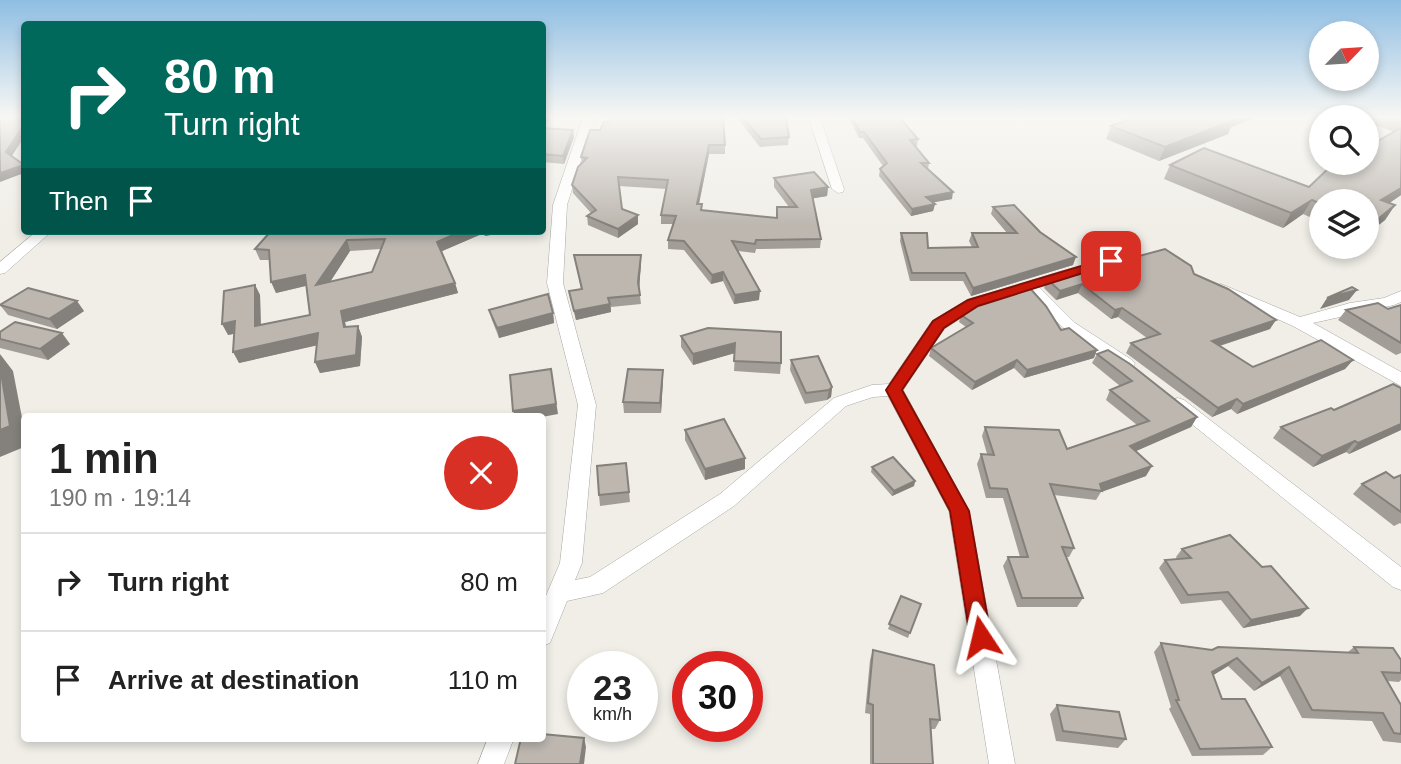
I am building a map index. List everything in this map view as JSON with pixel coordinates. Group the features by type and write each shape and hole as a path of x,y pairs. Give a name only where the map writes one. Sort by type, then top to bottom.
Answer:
{"street":[{"path":"546,625 571,563 587,405 555,284 560,205 577,154"},
{"path":"826,154 838,189"},
{"path":"0,270 40,235"},
{"path":"894,390 939,325 973,303 1087,268"},
{"path":"1207,283 1299,322 1401,380"},
{"path":"1028,285 1069,327 1143,377"},
{"path":"1299,322 1350,308 1388,302 1401,296"},
{"path":"559,593 595,586 727,500 840,402 872,391 894,390"},
{"path":"894,390 959,511 1002,764"},
{"path":"1165,394 1401,580"},
{"path":"491,764 499,742"}],"building":[{"path":"0,154 8,154 21,163 21,166 0,173"},
{"path":"582,154 707,154 697,204 702,204 701,210 777,218 777,207 797,207 774,178 814,172 828,187 811,190 821,239 756,240 755,244 732,241 760,291 735,295 723,272 712,275 684,241 668,240 676,216 661,215 668,180 618,177 622,209 638,215 618,229 587,216 596,210 572,185 578,167 587,158 581,157"},
{"path":"880,154 921,154 929,163 921,163 953,192 926,197 935,204 912,209 880,169 887,163"},
{"path":"1193,154 1219,154 1309,187 1322,175 1379,175 1379,154 1401,154 1401,188 1381,200 1395,205 1379,218 1379,189 1309,189 1309,202 1291,213 1170,165"},
{"path":"1014,205 1040,232 1076,257 973,288 965,273 912,273 901,233 927,233 928,248 978,247 972,233 1017,233 993,207"},
{"path":"267,235 453,235 437,242 455,283 341,311 344,327 358,326 356,355 315,362 318,333 233,352 235,321 222,324 224,291 255,285 255,326 310,315 305,275 271,282 269,250 255,249","holes":["385,239 372,272 316,285 347,240"]},
{"path":"1165,249 1191,266 1194,274 1228,289 1276,320 1212,341 1253,367 1321,340 1353,360 1243,404 1237,399 1218,408 1131,343 1160,334 1122,308 1115,310 1082,284 1060,291 1047,279 1113,259 1117,262"},
{"path":"574,255 641,255 638,282 640,295 608,298 610,304 574,311 569,291 582,289"},
{"path":"1028,286 1046,306 1061,330 1069,328 1097,350 1027,370 1017,360 975,382 931,348 973,323 961,315 983,301"},
{"path":"1352,287 1357,290 1327,298"},
{"path":"28,288 77,301 49,319 0,305"},
{"path":"548,294 553,313 497,328 489,310"},
{"path":"1378,303 1388,309 1401,305 1401,343 1346,310"},
{"path":"15,322 62,333 40,349 0,339 0,332"},
{"path":"708,328 781,332 781,363 734,361 735,343 693,354 681,336"},
{"path":"1108,350 1197,417 1130,446 1152,466 1100,484 1102,491 1050,484 1074,548 1062,547 1083,598 1022,598 1008,557 1028,557 1007,489 990,488 981,454 994,455 985,427 1059,430 1067,449 1149,421 1110,390 1132,381 1097,354"},
{"path":"818,356 832,387 829,390 806,393 791,360"},
{"path":"0,367 10,426 0,430"},
{"path":"551,369 556,404 513,411 510,375"},
{"path":"628,369 663,370 660,403 623,402"},
{"path":"1393,384 1401,388 1401,424 1358,443 1355,441 1322,456 1281,427 1331,408 1334,410"},
{"path":"724,419 745,458 705,469 685,430"},
{"path":"893,457 915,481 894,491 872,467"},
{"path":"626,463 629,492 599,495 597,466"},
{"path":"1386,472 1394,478 1401,475 1401,512 1362,484"},
{"path":"1230,535 1262,567 1271,566 1308,608 1251,620 1228,592 1188,595 1165,560 1191,558 1182,549"},
{"path":"901,596 921,604 910,633 889,624"},
{"path":"1161,643 1212,650 1218,647 1358,653 1354,647 1393,648 1401,660 1401,673 1382,672 1401,705 1401,734 1394,733 1383,713 1312,710 1289,667 1262,683 1237,658 1212,672 1222,699 1245,699 1272,747 1200,749 1176,700 1179,700"},
{"path":"873,650 934,665 940,720 930,719 933,764 873,764 873,705 868,703"},
{"path":"1057,705 1119,712 1126,739 1063,731"},
{"path":"546,734 567,736 567,742 583,742 580,764 515,764 520,742 546,742"}],"route":[{"path":"981,637 959,511 894,390 939,325 973,303 1111,261"}]}
